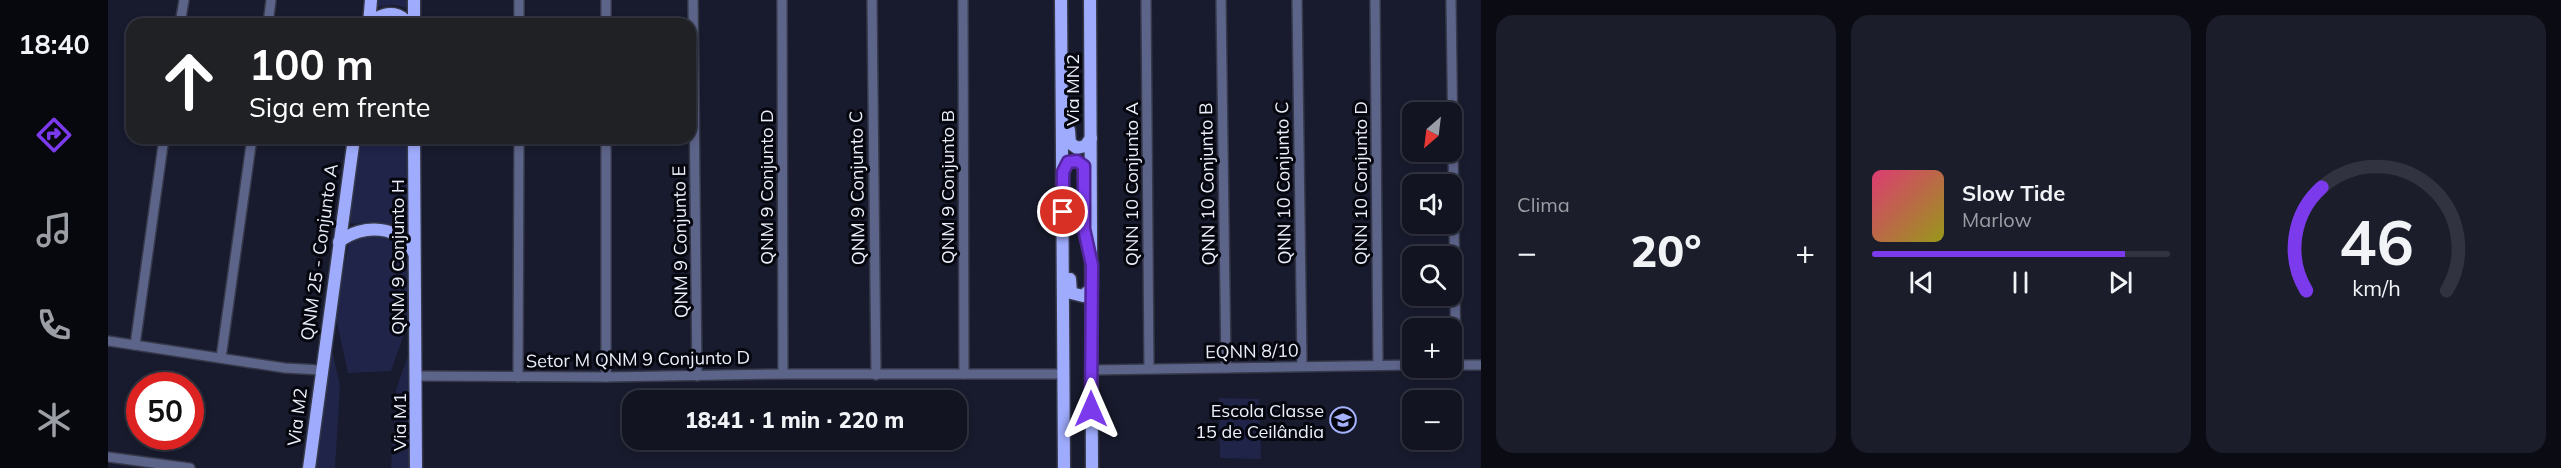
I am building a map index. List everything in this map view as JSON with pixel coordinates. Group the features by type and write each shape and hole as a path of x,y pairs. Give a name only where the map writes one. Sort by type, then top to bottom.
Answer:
{"main road":[{"path":"370,18 372,0"},
{"path":"412,18 414,0"},
{"path":"1061,0 1064,468"},
{"name":"Via MN2","path":"1090,0 1092,468"},
{"path":"376,18 388,14 399,15 403,18"},
{"path":"1062,37 1069,80 1069,140 1073,146 1081,148 1091,138"},
{"name":"QNM 25 - Conjunto A","path":"321,370 353,144"},
{"name":"QNM 9 Conjunto H","path":"414,144 417,376"},
{"path":"1063,172 1065,165 1071,161 1077,161 1084,166 1084,229 1092,265"},
{"path":"339,242 358,230 397,233 410,245 415,255"},
{"path":"1063,252 1069,264 1071,293 1083,296 1092,288"},
{"name":"Via M2","path":"309,468 321,370"},
{"name":"Via M1","path":"416,468 417,376"}],"street":[{"path":"181,18 183,0"},
{"path":"269,18 272,0"},
{"path":"519,0 519,18"},
{"path":"606,0 606,18"},
{"name":"QNM 9 Conjunto E","path":"693,0 693,18"},
{"name":"QNM 9 Conjunto D","path":"782,0 783,374"},
{"name":"QNM 9 Conjunto C","path":"872,0 876,375"},
{"name":"QNM 9 Conjunto B","path":"963,0 964,375"},
{"name":"QNN 10 Conjunto A","path":"1146,0 1149,369"},
{"name":"QNN 10 Conjunto B","path":"1221,0 1226,368"},
{"name":"QNN 10 Conjunto C","path":"1298,0 1302,366"},
{"name":"QNN 10 Conjunto D","path":"1375,0 1378,365"},
{"path":"1451,0 1454,318"},
{"path":"135,345 163,144"},
{"path":"221,358 251,144"},
{"path":"518,377 519,144"},
{"path":"606,144 606,377"},
{"name":"QNM 9 Conjunto E","path":"695,144 698,376"},
{"path":"108,341 285,368 321,370"},
{"name":"EQNN 8/10","path":"1091,370 1402,365"},
{"path":"1462,365 1481,365"},
{"name":"Setor M QNM 9 Conjunto D","path":"417,376 1064,374"},
{"path":"108,457 121,464 190,468"}],"shaded area":[{"path":"377,0 408,0 408,8 393,5 376,7"},
{"path":"358,144 409,144 410,227 347,223"},
{"path":"357,236 393,237 405,248 410,317 391,371 348,373 335,313 349,243"},
{"path":"331,345 340,386 335,468 314,468"},
{"path":"411,347 411,468 391,468 396,390"},
{"path":"1219,398 1259,399 1261,459 1220,458"}],"place":[{"name":"Escola Classe 15 de Ceilândia","path":"1343,420"}],"route":[{"path":"1063,212 1063,172 1065,165 1074,160 1084,166 1084,229 1092,265 1091,409"}]}
